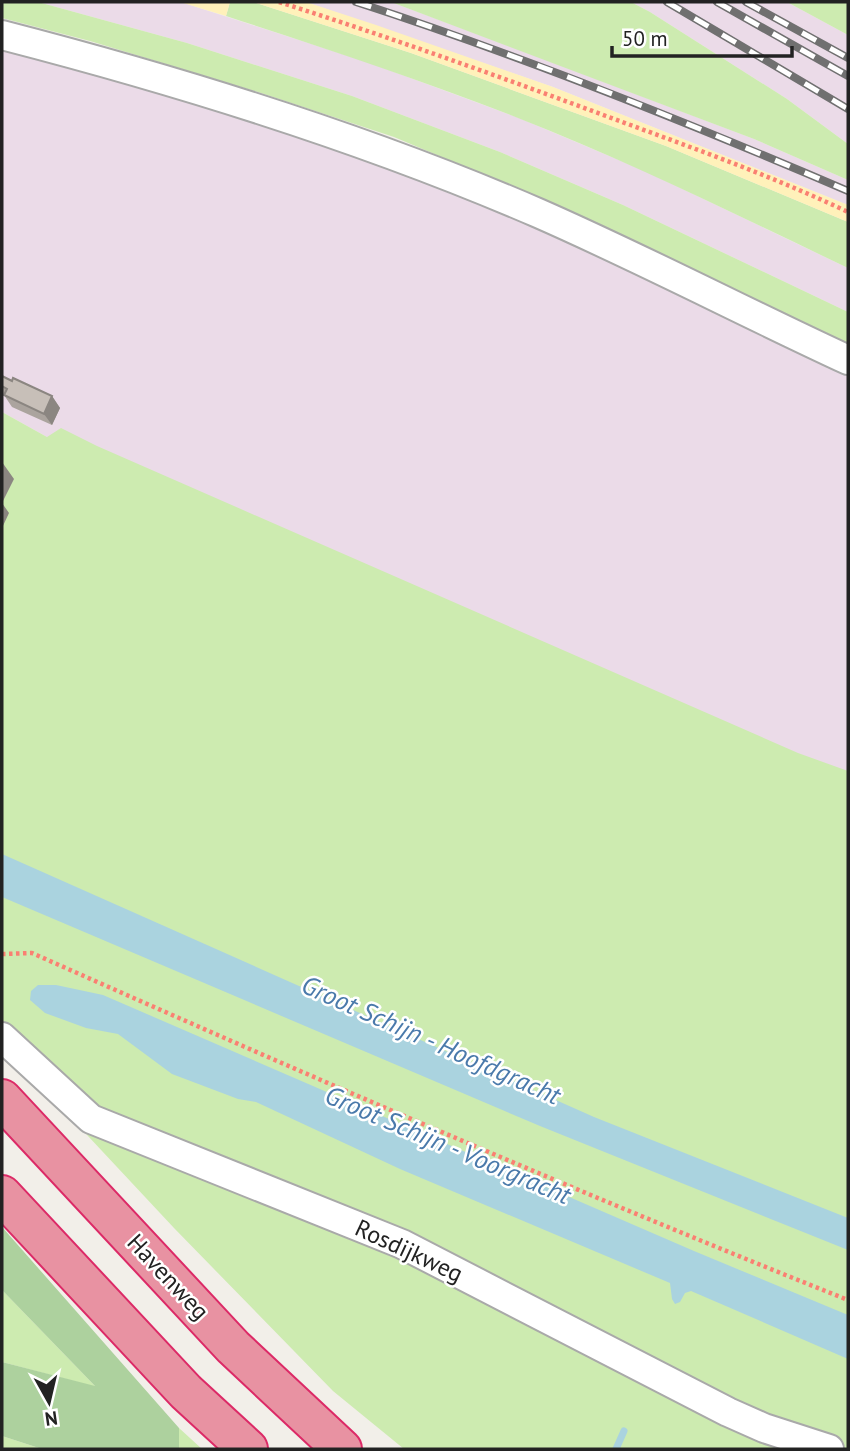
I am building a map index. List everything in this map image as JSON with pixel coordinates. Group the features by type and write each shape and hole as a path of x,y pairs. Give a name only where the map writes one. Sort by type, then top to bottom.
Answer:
{"highway":[{"name":"Havenweg","path":"2,1098 233,1347 342,1449"},
{"path":"2,1195 186,1392 248,1449"}],"lane":[{"path":"2,36 270,112 380,151 538,213 848,360"},
{"name":"Rosdijkweg","path":"2,1037 90,1119 401,1244 728,1412 764,1428 829,1449"}],"path":[{"path":"279,2 375,32 535,89 686,146 848,212"},
{"path":"2,954 32,953 278,1063 848,1300"}],"shaded area":[{"path":"38,2 181,2 370,63 519,118 645,171 848,268 848,312 623,205 500,152 352,96 187,43"},
{"path":"306,2 391,2 560,65 754,139 848,180 848,205 553,87"},
{"path":"631,2 787,2 848,35 848,144 787,99"},
{"path":"2,47 213,104 357,155 542,227 848,374 848,830 47,437 2,412"}],"green space":[{"path":"2,2 38,2 187,43 352,96 500,152 623,205 848,312 848,343 520,190 394,137 90,41 2,18"},
{"path":"230,2 253,2 411,53 666,146 848,222 848,268 560,135 409,77 226,16"},
{"path":"391,2 631,2 787,99 848,144 848,180 754,139"},
{"path":"787,2 848,2 848,35"},
{"path":"2,412 47,437 61,428 798,753 848,771 848,1449 404,1449 333,1391 174,1228 2,1044"},
{"path":"2,1227 179,1428 179,1449 42,1449 2,1436 2,1362 95,1386 2,1290"},
{"path":"2,1290 96,1387 2,1362"},
{"path":"179,1428 202,1449 179,1449"},
{"path":"2,1436 42,1449 2,1449"}],"sand":[{"path":"180,2 230,2 226,16"},
{"path":"253,2 306,2 553,87 848,205 848,222 666,146 411,53"}],"water":[{"path":"2,854 594,1117 848,1218 848,1250 540,1126 2,897"},
{"name":"Groot Schijn - Voorgracht","path":"38,985 56,985 103,995 848,1315 848,1359 691,1291 685,1293 680,1302 675,1304 670,1283 400,1169 256,1102 238,1099 172,1074 118,1034 86,1028 45,1013 30,1000 31,991"}],"building":[{"path":"2,376 12,381 13,378 52,396 44,414 4,395 7,389 2,386"}],"waterway":[{"path":"616,1449 624,1431"}],"railway":[{"path":"356,2 604,91 848,191"},
{"path":"667,2 848,109"},
{"path":"717,2 848,76"},
{"path":"746,2 848,58"}],"water label":[{"name":"Groot Schijn - Hoofdgracht","path":"431,1040"}]}
